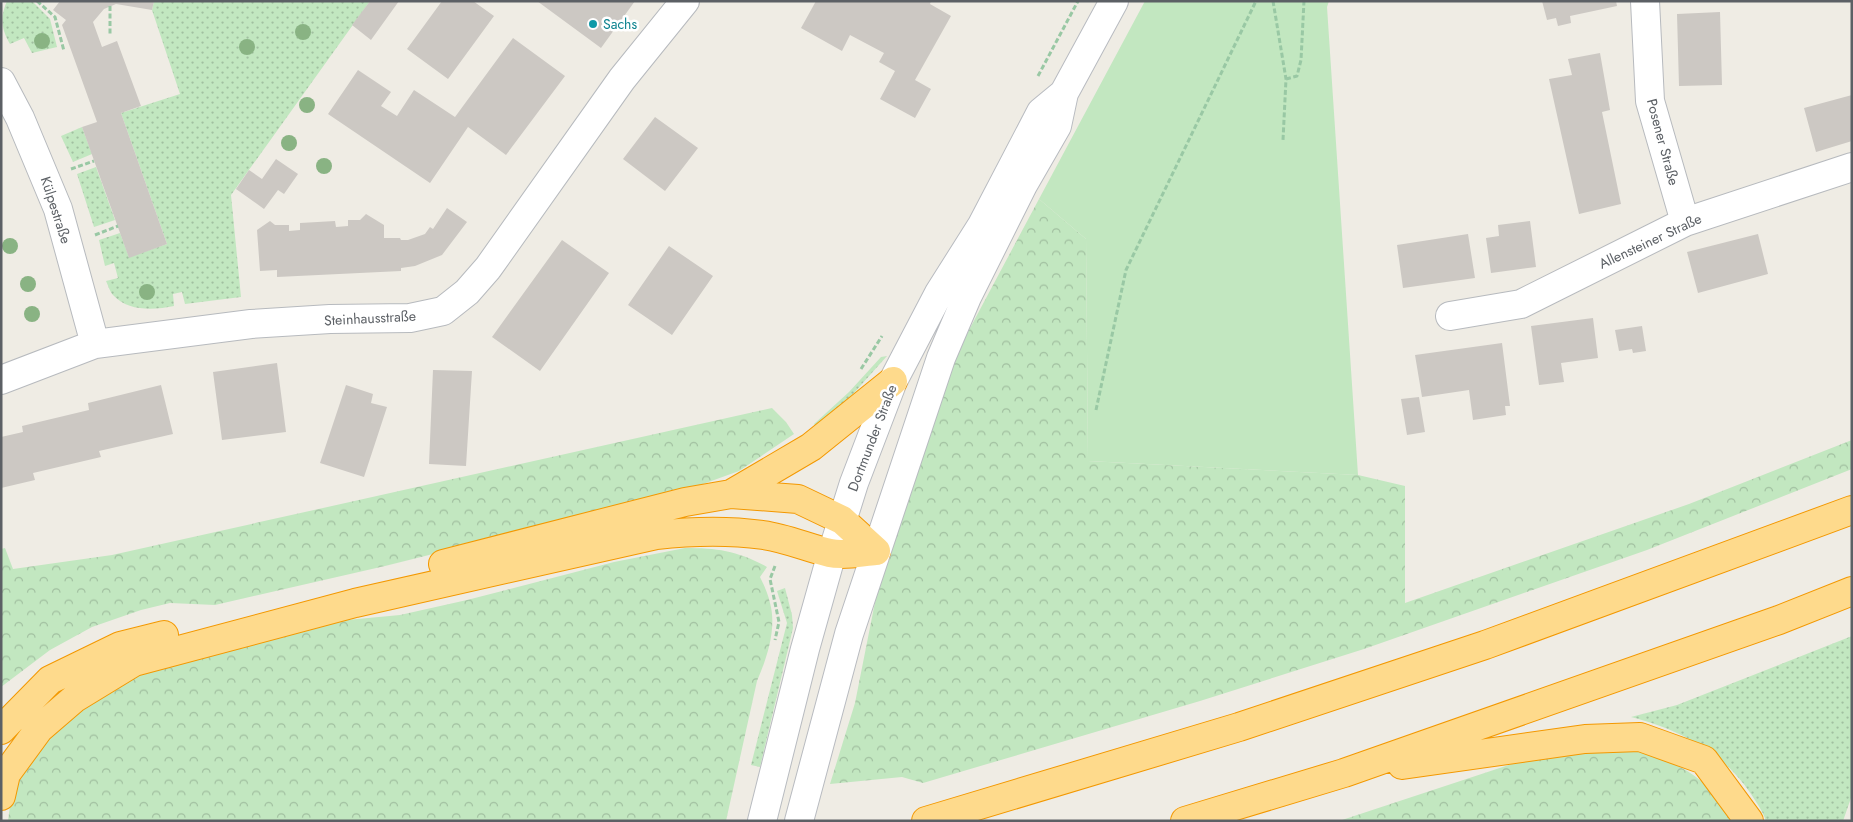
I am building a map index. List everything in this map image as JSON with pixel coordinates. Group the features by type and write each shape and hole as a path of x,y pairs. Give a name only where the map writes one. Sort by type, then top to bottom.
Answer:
{"highway":[{"path":"730,494 811,447 893,381"},
{"path":"1,730 50,680 120,646 685,502 730,494 798,499 842,520 876,551"},
{"path":"926,821 1239,727 1485,645 1852,510"},
{"path":"1,796 6,774 39,729 75,698 134,662 354,603 656,535 718,531 764,535 832,553 876,551"},
{"path":"1185,821 1344,773 1779,620 1852,591"},
{"path":"1344,773 1585,739 1640,737 1704,760 1749,821"}],"street":[{"name":"Steinhausstraße","path":"1,380 95,344 251,324 330,319 410,318 443,311 467,292 488,268 622,79 685,1"},
{"name":"Dortmunder Straße","path":"799,821 849,634 942,358 967,297 1018,193 1057,126 1064,93 1114,1"},
{"name":"Posener Straße","path":"1645,1 1650,100 1685,222"},
{"name":"Külpestraße","path":"1,82 20,118 58,209 95,344"},
{"name":"Dortmunder Straße","path":"762,821 805,649 832,553 854,483 893,381 939,293 982,225 1041,112 1064,93"},
{"name":"Allensteiner Straße","path":"1450,316 1521,304 1685,222 1852,167"}],"path":[{"path":"37,1 55,17 64,51"},
{"path":"1096,410 1126,270 1256,1"},
{"path":"1273,1 1286,79 1283,140"},
{"path":"1286,79 1297,76 1301,60 1304,1"},
{"path":"110,6 110,34"},
{"path":"60,34 64,32"}],"green space":[{"path":"7,1 32,1 50,19 57,47 32,53 24,38 10,44 2,23"},
{"path":"154,1 370,1 231,195 241,297 185,304 182,292 173,294 174,306 150,309 134,307 119,301 112,294 106,281 118,278 114,263 105,266 99,240 120,233 129,257 167,244 121,113 180,94 152,10"},
{"path":"1145,1 1329,1 1327,7 1358,475 1088,461 1086,239 1039,199"},
{"path":"82,127 92,154 73,162 61,136"},
{"path":"96,167 115,220 94,227 77,174"},
{"path":"1039,199 1086,239 1088,461 1358,475 1405,486 1405,603 1689,504 1852,440 1852,469 1647,550 1364,649 1200,701 923,783 902,777 830,784 855,703 878,587 917,468 961,345"},
{"path":"887,356 853,394 816,427 814,424 849,392 881,357"},
{"path":"772,408 786,422 794,434 739,471 681,492 385,566 215,605 170,603 141,610 92,627 50,650 1,687 1,549 5,548 13,569 112,555"},
{"path":"685,548 708,549 737,554 767,567 760,577 770,603 772,633 757,681 726,821 8,821 12,790 44,732 137,671 304,624 400,615 467,600 614,562"},
{"path":"785,588 792,615 793,628 760,767 751,765 787,623 777,591"},
{"path":"1852,636 1852,795 1843,821 1766,821 1740,779 1713,754 1666,728 1631,717 1677,705"},
{"path":"1639,750 1670,762 1699,779 1718,798 1733,821 1339,821 1530,758 1556,754"}],"building":[{"path":"60,1 154,1 152,10 116,4 104,9 93,22 102,47 117,41 141,106 121,113 167,244 129,258 82,127 97,122 62,25 66,20 53,10"},
{"path":"370,1 399,1 371,40 352,25"},
{"path":"442,1 473,1 494,16 448,79 407,49"},
{"name":"Sachs","path":"537,1 635,1 601,48"},
{"path":"816,1 931,1 930,4 951,16 915,80 931,89 915,118 880,99 895,71 879,62 884,53 850,35 842,51 801,28"},
{"path":"1542,1 1616,1 1617,6 1570,16 1571,23 1558,26 1556,18 1547,20"},
{"path":"1720,12 1722,85 1679,86 1677,14"},
{"path":"513,38 565,76 506,155 468,127 430,183 328,114 358,70 391,92 381,106 397,116 414,90 455,117"},
{"path":"1600,53 1610,110 1602,112 1621,204 1579,214 1549,79 1572,75 1568,59"},
{"path":"1852,95 1852,141 1816,152 1804,108"},
{"path":"655,117 698,148 665,191 623,159"},
{"path":"276,159 298,174 284,194 278,190 264,209 236,189 249,170 262,179"},
{"path":"447,208 467,222 442,255 415,266 401,268 401,271 277,277 277,270 260,271 257,230 270,221 275,225 289,225 289,231 300,230 300,223 335,221 336,227 348,226 348,220 360,220 366,214 384,225 384,238 408,240 425,234 430,227 433,229"},
{"path":"1530,221 1536,267 1491,273 1486,238 1499,236 1498,225"},
{"path":"1468,234 1475,278 1403,288 1397,245"},
{"path":"1758,234 1768,274 1698,293 1687,252"},
{"path":"562,240 609,273 540,371 492,337"},
{"path":"669,246 713,276 672,335 628,305"},
{"path":"1593,318 1598,358 1561,363 1564,382 1539,385 1531,326"},
{"path":"1642,326 1646,351 1633,353 1632,349 1619,351 1615,330"},
{"path":"1502,343 1510,406 1505,406 1506,415 1473,420 1469,390 1422,397 1415,355"},
{"path":"277,363 286,432 222,440 213,372"},
{"path":"433,370 472,371 466,466 429,464"},
{"path":"161,385 173,434 99,451 101,457 33,473 35,480 1,488 1,437 23,432 22,426 89,410 88,403"},
{"path":"346,385 373,394 371,403 387,407 364,477 320,463"},
{"path":"1419,397 1425,432 1407,435 1401,399"}],"place":[{"name":"Sachs","path":"593,24"}]}
